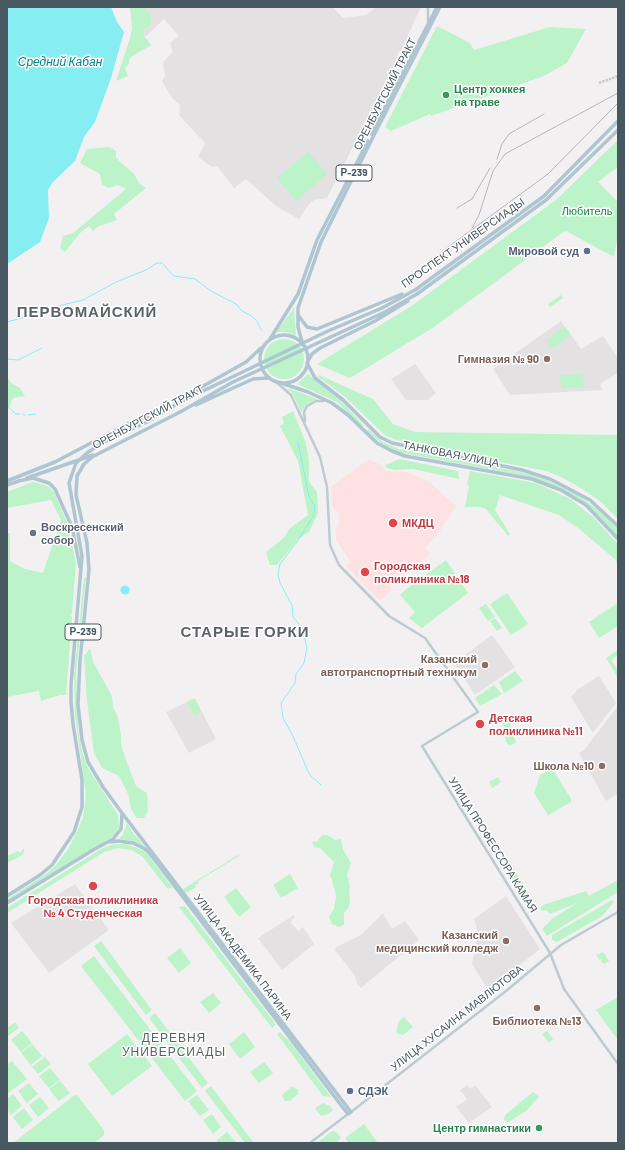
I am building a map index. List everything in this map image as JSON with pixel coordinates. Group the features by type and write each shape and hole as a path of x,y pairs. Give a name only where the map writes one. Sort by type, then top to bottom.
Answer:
{"main road":[{"name":"ОРЕНБУРГСКИЙ ТРАКТ","path":"270,339 298,294 317,240 437,7"},
{"name":"ОРЕНБУРГСКИЙ ТРАКТ","path":"305,347 299,335 297,314 317,252 331,220 440,7"},
{"name":"ПРОСПЕКТ УНИВЕРСИАДЫ","path":"230,376 382,308 415,290 544,196 618,121"},
{"name":"ПРОСПЕКТ УНИВЕРСИАДЫ","path":"233,382 330,336 385,312 417,294 546,200 618,130"},
{"path":"297,314 307,327 317,329 415,290"},
{"path":"263,346 260,356 262,370 269,378 276,382 288,382 298,378 303,373 312,354 320,348 401,307 417,294"},
{"path":"270,339 277,336 289,335 299,340 305,347"},
{"name":"Р-239","path":"180,402 198,389 246,362 270,339"},
{"name":"Р-239","path":"305,347 307,362"},
{"name":"ТАНКОВАЯ УЛИЦА","path":"307,362 315,378 343,400 380,437 392,444 522,470 550,479 590,500 618,526"},
{"name":"ОРЕНБУРГСКИЙ ТРАКТ","path":"7,896 40,875 52,865 74,832 80,816 82,780 73,724 71,685 82,556 72,507 69,483 76,463 100,444 148,421 165,410 230,376"},
{"name":"Р-239","path":"182,411 254,379 264,376 269,378"},
{"name":"ОРЕНБУРГСКИЙ ТРАКТ","path":"122,813 103,787 88,762 82,740 78,704 79,668 89,570 87,543 77,504 75,487 77,476 84,464 101,452 182,411 233,382"},
{"name":"ТАНКОВАЯ УЛИЦА","path":"281,383 308,392 332,403 348,415 377,443 392,452 405,456 521,477 554,488 586,505 618,539"},
{"path":"7,481 55,462 129,424 165,410"},
{"path":"364,430 368,426"},
{"path":"7,485 101,452"},
{"name":"ОРЕНБУРГСКИЙ ТРАКТ","path":"18,481 33,478 39,479 49,482 55,489 72,527 77,546 81,580"},
{"path":"7,903 117,836 121,829 122,813"},
{"name":"УЛИЦА АКАДЕМИКА ПАРИНА","path":"122,813 269,1008"},
{"name":"УЛИЦА АКАДЕМИКА ПАРИНА","path":"108,842 118,841 133,843 151,855 350,1113"}],"street":[{"path":"428,7 428,24"},
{"path":"276,382 291,395 308,430"},
{"path":"308,430 303,415 307,406 318,400 332,403"},
{"name":"УЛИЦА ПРОФЕССОРА КАМАЯ","path":"308,430 320,456 326,476 329,541 333,555 339,565 389,616 425,638 478,712 422,746 550,953 562,987 618,1064"},
{"name":"УЛИЦА ХУСАИНА МАВЛЮТОВА","path":"310,1143 518,982 550,953 618,912"}],"shaded area":[{"path":"137,7 333,7 343,18 366,15 376,7 421,7 401,51 399,51 393,68 327,198 314,200 309,204 299,219 276,206 246,179 234,188 217,166 212,167 198,157 205,143 179,115 180,105 172,98 162,81 165,76 163,62 173,52 170,43 179,36 164,19 146,36 132,32"},
{"name":"Гимназия № 90","path":"561,321 581,349 603,336 618,358 618,373 600,384 603,390 510,395 493,369"},
{"path":"415,364 436,393 428,400 406,400 391,379"},
{"name":"МКДЦ","path":"369,459 381,465 386,471 406,472 428,481 456,506 436,537 425,547 430,554 390,585 392,590 380,601 346,566 351,562 336,540 336,528 339,525 339,514 332,506 331,487"},
{"name":"Казанский автотранспортный техникум","path":"492,635 515,667 475,695 454,663"},
{"path":"599,676 616,703 593,733 571,697 578,689"},
{"path":"195,698 216,739 189,753 166,712"},
{"name":"Школа №10","path":"618,706 618,794 606,801 579,753 584,750"},
{"path":"75,884 109,930 49,973 11,923"},
{"name":"Казанский медицинский колледж","path":"506,896 540,949 488,990 472,964 478,932 474,919"},
{"path":"383,913 392,929 405,921 419,940 361,988 357,984 355,976 335,950 336,947 361,935"},
{"path":"294,915 295,917 290,922 298,931 303,927 314,944 282,970 258,938"},
{"path":"467,1085 470,1089 475,1085 492,1107 469,1123 456,1107 467,1099 460,1090"}],"green space":[{"path":"130,7 144,7 151,15 151,25 144,30 144,36 151,45 131,57 129,64 125,68 128,76 116,81 132,28"},
{"name":"Центр хоккея на траве","path":"437,26 470,43 474,50 550,27 586,29 567,63 544,76 431,116 430,114 391,131 385,127"},
{"name":"Любитель","path":"618,140 618,167 598,182 618,202 618,235 614,257 566,231 434,327 350,378 317,364 413,305 556,200"},
{"path":"109,147 116,151 116,158 134,174 139,183 146,188 114,214 117,220 99,226 93,231 89,226 80,233 65,252 60,248 63,236 73,233 126,189 118,185 108,188 102,184 100,174 80,163 87,149"},
{"path":"308,152 327,174 296,201 277,178"},
{"path":"561,295 563,298 550,307 548,304"},
{"path":"294,308 296,336 286,332 276,332"},
{"path":"562,328 566,328 569,332 569,336 555,347 551,347 547,340"},
{"path":"288,339 295,342 301,348 304,359 303,367 295,376 288,379 280,379 273,376 265,367 264,355 267,348 276,340"},
{"path":"308,374 343,403 364,426 362,427 337,402 297,384"},
{"path":"583,374 584,387 561,388 560,375"},
{"path":"319,375 373,399 393,424 415,432 618,435 618,519 601,502 584,490 547,471 414,446 386,436 344,396 318,377"},
{"path":"7,377 12,384 20,388 25,396 13,398 8,410"},
{"path":"287,388 317,399 307,404 301,412 293,394"},
{"path":"293,411 306,443 309,460 309,482 317,492 318,513 309,532 298,539 277,565 270,565 266,552 285,537 289,529 308,515 298,461 280,426 284,423 282,417"},
{"path":"368,429 383,442 399,449 521,472 549,481 581,497 602,513 618,528 618,537 580,499 548,483 521,475 398,452 382,444 367,431"},
{"path":"400,459 458,471 459,479 413,469 395,470 387,468 385,465"},
{"path":"470,471 536,483 570,499 593,517 618,544 618,568 616,560 578,528 559,515 500,495 495,510 510,534 508,536 486,509 481,507 465,507"},
{"path":"33,482 48,486 54,492 68,525 76,564 72,612 71,615 68,614 72,617 66,695 60,695 41,701 39,691 7,697 7,533 10,533 10,561 25,569 43,573 61,520 51,500 7,508 7,492"},
{"path":"446,560 468,593 422,628 409,618 415,612 400,595"},
{"path":"84,578 86,578 76,674 78,729 82,752 88,768 118,815 119,827 115,834 110,838 7,901 7,899 46,874 56,865 69,848 83,818 86,795 75,715 74,674"},
{"path":"507,593 528,624 511,635 490,604"},
{"path":"618,603 618,626 599,638 589,622"},
{"path":"486,604 495,617 488,621 479,608"},
{"path":"495,618 502,628 497,631 490,621"},
{"path":"90,648 93,662 112,696 113,707 118,718 121,745 136,786 147,793 148,811 144,818 137,818 131,809 129,796 119,776 102,768 94,753 87,701 84,656"},
{"path":"618,650 618,655 611,660 618,670 618,678 606,658"},
{"path":"515,671 523,681 504,693 499,682"},
{"path":"494,685 502,694 480,706 475,698"},
{"path":"194,699 201,712 194,716 187,702"},
{"path":"510,718 511,731 516,742 510,746 506,742 505,737 507,732 501,721"},
{"path":"552,768 571,799 571,802 548,815 534,793 540,775"},
{"path":"498,777 501,782 492,788 489,782"},
{"path":"127,823 147,849 133,841 119,839 123,834"},
{"path":"322,835 327,835 335,840 341,839 343,850 351,863 347,875 350,886 349,907 344,913 344,925 339,927 332,924 329,917 334,909 336,897 330,875 334,862 320,848 314,847 312,841 317,842"},
{"path":"114,844 127,844 144,851 172,887 170,889 167,888 142,856 131,850 118,848 104,852 7,913 7,908 101,849"},
{"path":"24,848 24,853 21,856 7,863 7,856 18,851 20,853"},
{"path":"238,855 239,856 198,881 199,883 195,885 196,887 186,893 183,889"},
{"path":"510,863 528,892 529,897 524,899 506,869"},
{"path":"290,874 298,888 281,898 273,885"},
{"path":"618,880 618,892 547,936 542,929 553,918 577,903 550,914 546,910 542,911 540,909 543,905 586,891 589,896"},
{"path":"236,888 251,907 239,917 224,897"},
{"path":"612,900 614,902 602,916 557,942 552,940 552,935"},
{"path":"185,906 276,1025 272,1028 179,907"},
{"path":"101,941 152,1010 146,1015 94,946"},
{"path":"180,948 191,963 179,973 167,958"},
{"path":"603,952 609,961 604,964 601,961 602,958 600,960 596,955"},
{"path":"94,956 197,1091 185,1101 81,966"},
{"path":"213,993 221,1003 209,1013 200,1002"},
{"path":"618,997 618,1040 596,1010"},
{"path":"155,1013 208,1083 202,1088 149,1018"},
{"path":"404,1017 413,1027 403,1035 396,1033 399,1021"},
{"path":"15,1022 19,1028 8,1036 7,1028"},
{"path":"22,1031 32,1043 21,1052 11,1040"},
{"path":"547,1031 553,1039 549,1043 542,1034"},
{"path":"244,1032 255,1047 240,1059 229,1044"},
{"path":"280,1032 291,1043 331,1097 323,1096 277,1034"},
{"path":"127,1034 152,1066 112,1096 88,1064"},
{"path":"32,1044 42,1056 31,1065 21,1053"},
{"path":"45,1057 51,1064 38,1074 32,1067"},
{"path":"12,1061 27,1079 7,1094 7,1065"},
{"path":"264,1062 273,1073 259,1083 250,1072"},
{"path":"50,1068 60,1080 49,1088 39,1076"},
{"path":"60,1081 70,1093 59,1101 49,1089"},
{"path":"29,1083 38,1094 27,1103 18,1091"},
{"path":"211,1086 254,1143 245,1143 205,1091"},
{"path":"292,1086 298,1090 298,1094 290,1101 285,1101 282,1096"},
{"path":"533,1092 539,1097 526,1111 507,1123 504,1119 505,1115"},
{"path":"13,1094 22,1106 11,1115 7,1110 7,1099"},
{"path":"76,1094 104,1130 104,1135 94,1143 13,1143"},
{"path":"197,1095 209,1110 200,1116 188,1101"},
{"path":"40,1097 49,1108 38,1117 29,1105"},
{"path":"323,1103 330,1106 333,1110 328,1114 321,1116 315,1108"},
{"path":"24,1108 33,1120 22,1129 13,1117"},
{"path":"212,1114 221,1127 213,1134 203,1120"},
{"path":"364,1124 378,1143 349,1143 345,1138"},
{"path":"332,1131 336,1132 341,1138 335,1143 317,1143"},
{"path":"227,1132 237,1143 217,1143 217,1140"}],"water":[{"name":"Средний Кабан","path":"7,7 111,7 117,22 124,32 111,78 95,122 84,137 75,161 52,183 48,190 49,218 40,242 7,264"},
{"path":"125,585 130,590 125,595 120,590"}],"waterway":[{"path":"7,322 29,316 46,309 83,300 116,282 146,270 157,263 162,263 174,276 195,279 211,291 236,304 242,311 256,320 262,331"},
{"path":"7,359 18,360 42,348"},
{"path":"7,406 16,414 20,414"},
{"path":"28,415 36,414"},
{"path":"298,442 309,497 315,506 313,517 280,564 278,574 280,583 292,605 293,617 302,628 307,648 304,663 296,674 295,683 281,703 283,718 293,736 309,774 321,785"}],"tunnel":[{"path":"599,83 618,76"}],"railway":[{"path":"472,228 479,215 493,171 505,154 618,93"},
{"path":"429,261 548,174 618,103"},
{"path":"497,159 502,144 509,134 544,114"},
{"path":"457,208 472,199 490,168"}],"place":[{"name":"Центр хоккея на траве","path":"446,95"},
{"name":"Мировой суд","path":"587,251"},
{"name":"Гимназия № 90","path":"547,359"},
{"name":"МКДЦ","path":"393,523"},
{"name":"Воскресенский собор","path":"33,533"},
{"name":"Городская поликлиника №18","path":"365,572"},
{"name":"Казанский автотранспортный техникум","path":"485,665"},
{"name":"Детская поликлиника №11","path":"480,724"},
{"name":"Школа №10","path":"602,766"},
{"name":"Городская поликлиника № 4 Студенческая","path":"93,886"},
{"name":"Казанский медицинский колледж","path":"506,941"},
{"name":"Библиотека №13","path":"537,1008"},
{"name":"СДЭК","path":"350,1091"},
{"name":"Центр гимнастики","path":"539,1128"}],"district":[{"name":"ПЕРВОМАЙСКИЙ","path":"87,312"},
{"name":"СТАРЫЕ ГОРКИ","path":"245,632"},
{"name":"ДЕРЕВНЯ УНИВЕРСИАДЫ","path":"174,1045"}]}
